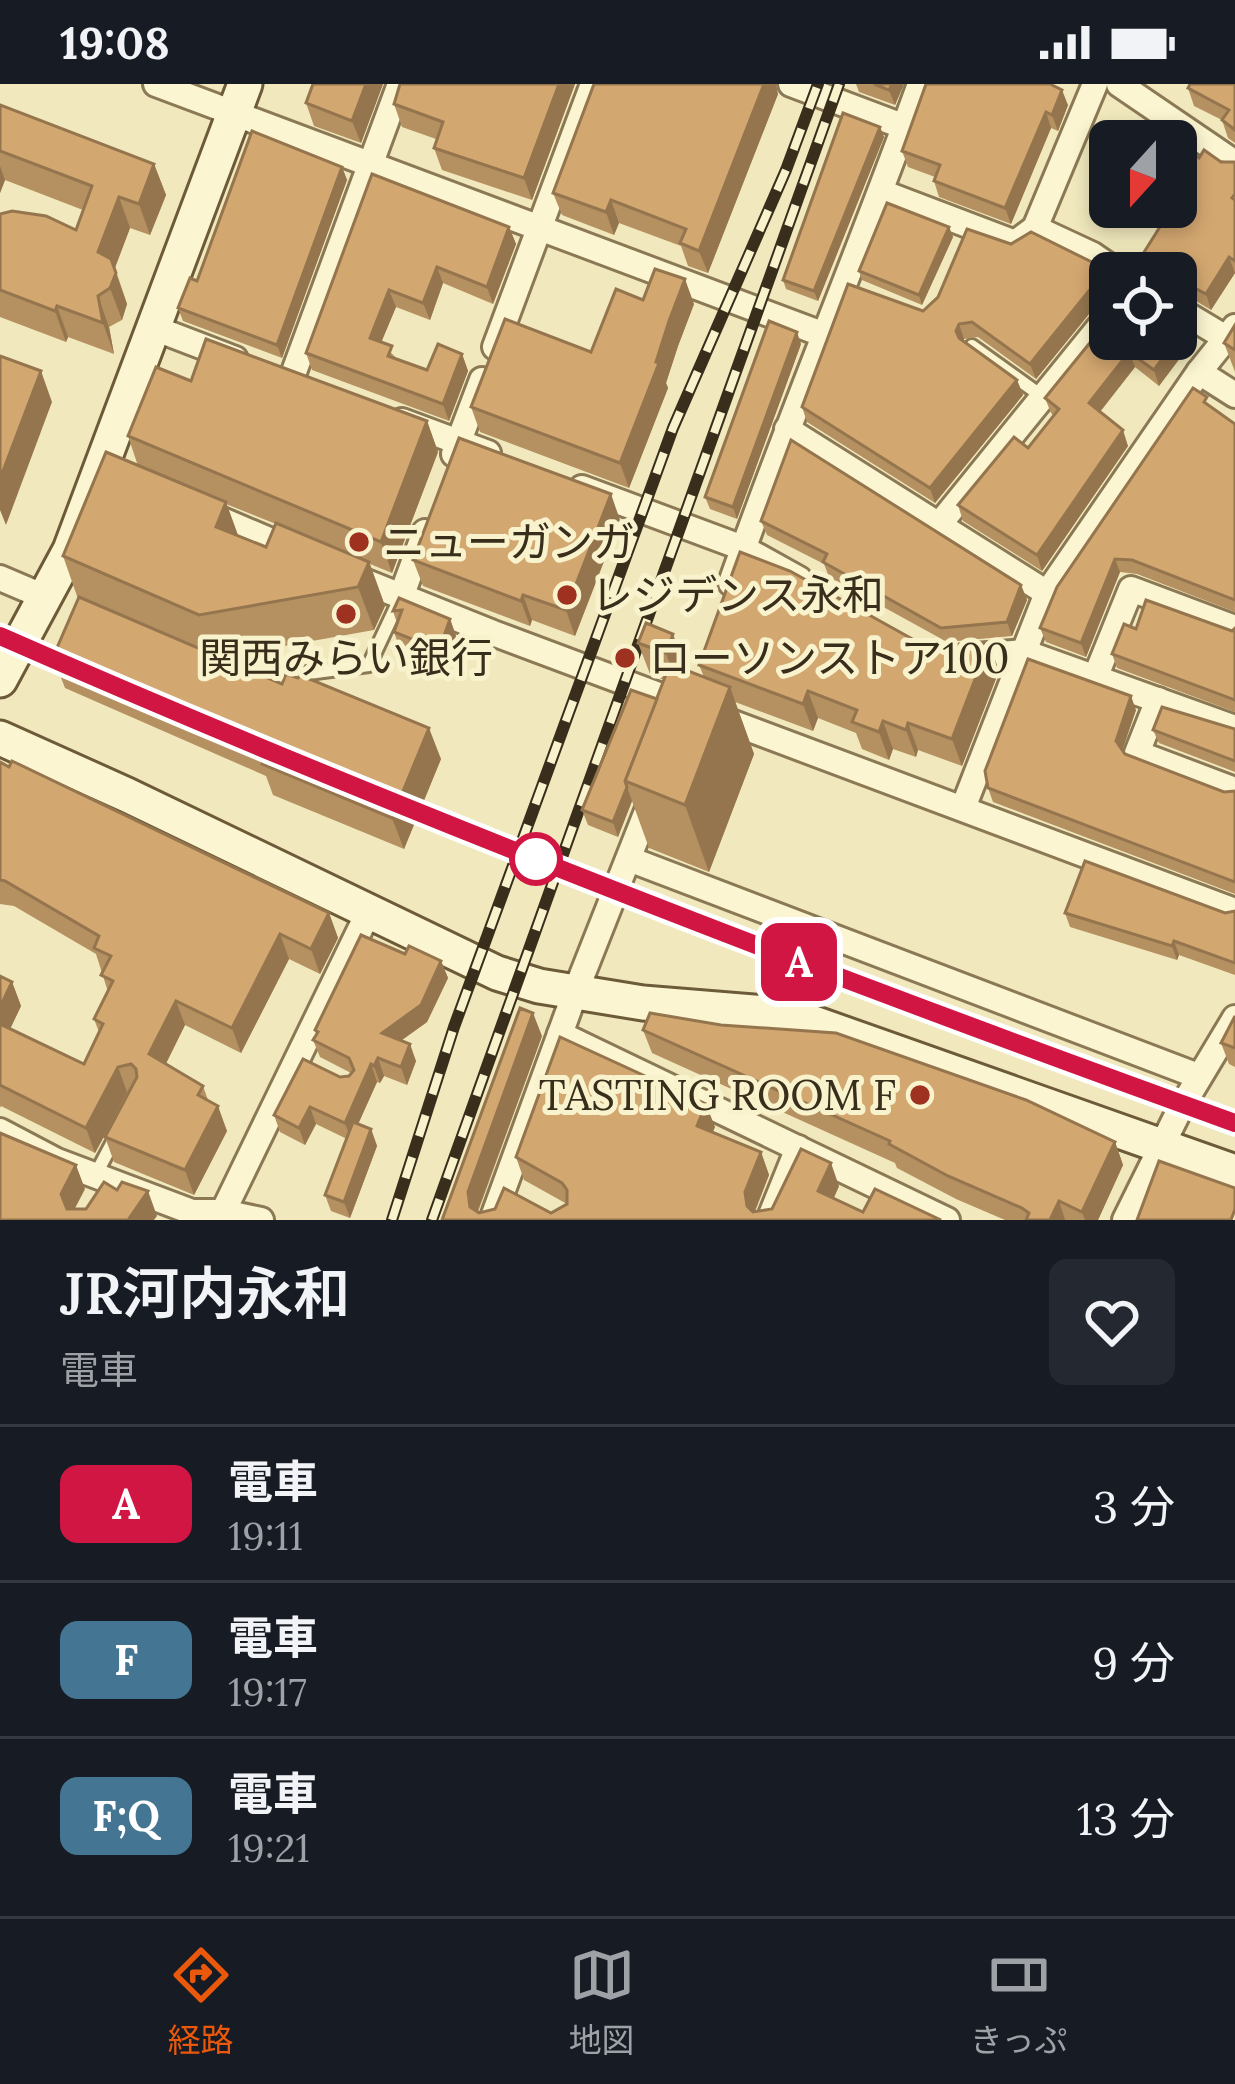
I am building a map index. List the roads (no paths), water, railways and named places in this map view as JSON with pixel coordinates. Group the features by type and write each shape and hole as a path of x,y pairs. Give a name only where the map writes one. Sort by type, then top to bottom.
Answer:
{"street":[{"path":"156,84 240,98 371,163 822,334"},
{"path":"154,328 282,376 400,84"},
{"path":"401,597 592,84"},
{"path":"791,84 904,127"},
{"path":"719,615 822,334 853,288 920,84"},
{"path":"881,192 965,236 1015,243 1035,228 1095,84"},
{"path":"1119,84 1235,164"},
{"path":"0,680 53,600 70,550 112,473 154,328 240,98"},
{"path":"1035,228 1089,253"},
{"path":"963,808 1047,593 1198,372 1231,333 1197,318"},
{"path":"938,526 1089,340"},
{"path":"1198,372 1235,395"},
{"path":"375,411 502,459"},
{"path":"787,429 1047,593"},
{"path":"568,483 743,548 823,592"},
{"path":"187,506 401,597 1235,911"},
{"path":"0,578 53,600"},
{"path":"1095,678 1131,589 1235,628"},
{"path":"943,659 1024,652 1235,728"},
{"path":"1158,700 1137,753 1235,790"},
{"path":"0,738 497,973 574,993 791,1015 1235,1172"},
{"path":"492,1220 514,1193 574,993 663,770"},
{"path":"629,859 1198,1076"},
{"path":"223,1212 306,1063 368,913"},
{"path":"1125,1220 1198,1076 1235,1018"},
{"path":"560,1034 947,1220"},
{"path":"0,1130 14,1142 57,1161 192,1212 261,1220"},
{"path":"769,1220 798,1148"},
{"path":"94,1206 103,1176"}],"lane":[{"path":"972,346 1043,397"},
{"path":"241,682 369,665 401,597"},
{"path":"103,1176 126,1117"}],"railway":[{"path":"392,1220 454,1027 673,428 786,170 818,84"},
{"path":"432,1220 839,84"},
{"path":"0,636 84,673"},
{"path":"389,800 742,941 1235,1123"}],"train":[{"name":"A","path":"0,636 250,745 742,941 1235,1123"}],"place":[{"name":"ニューガンガ","path":"359,542"},
{"name":"レジデンス永和","path":"567,595"},
{"name":"関西みらい銀行","path":"346,614"},
{"name":"ローソンストア100","path":"625,658"},
{"name":"TASTING ROOM F","path":"920,1095"}]}
